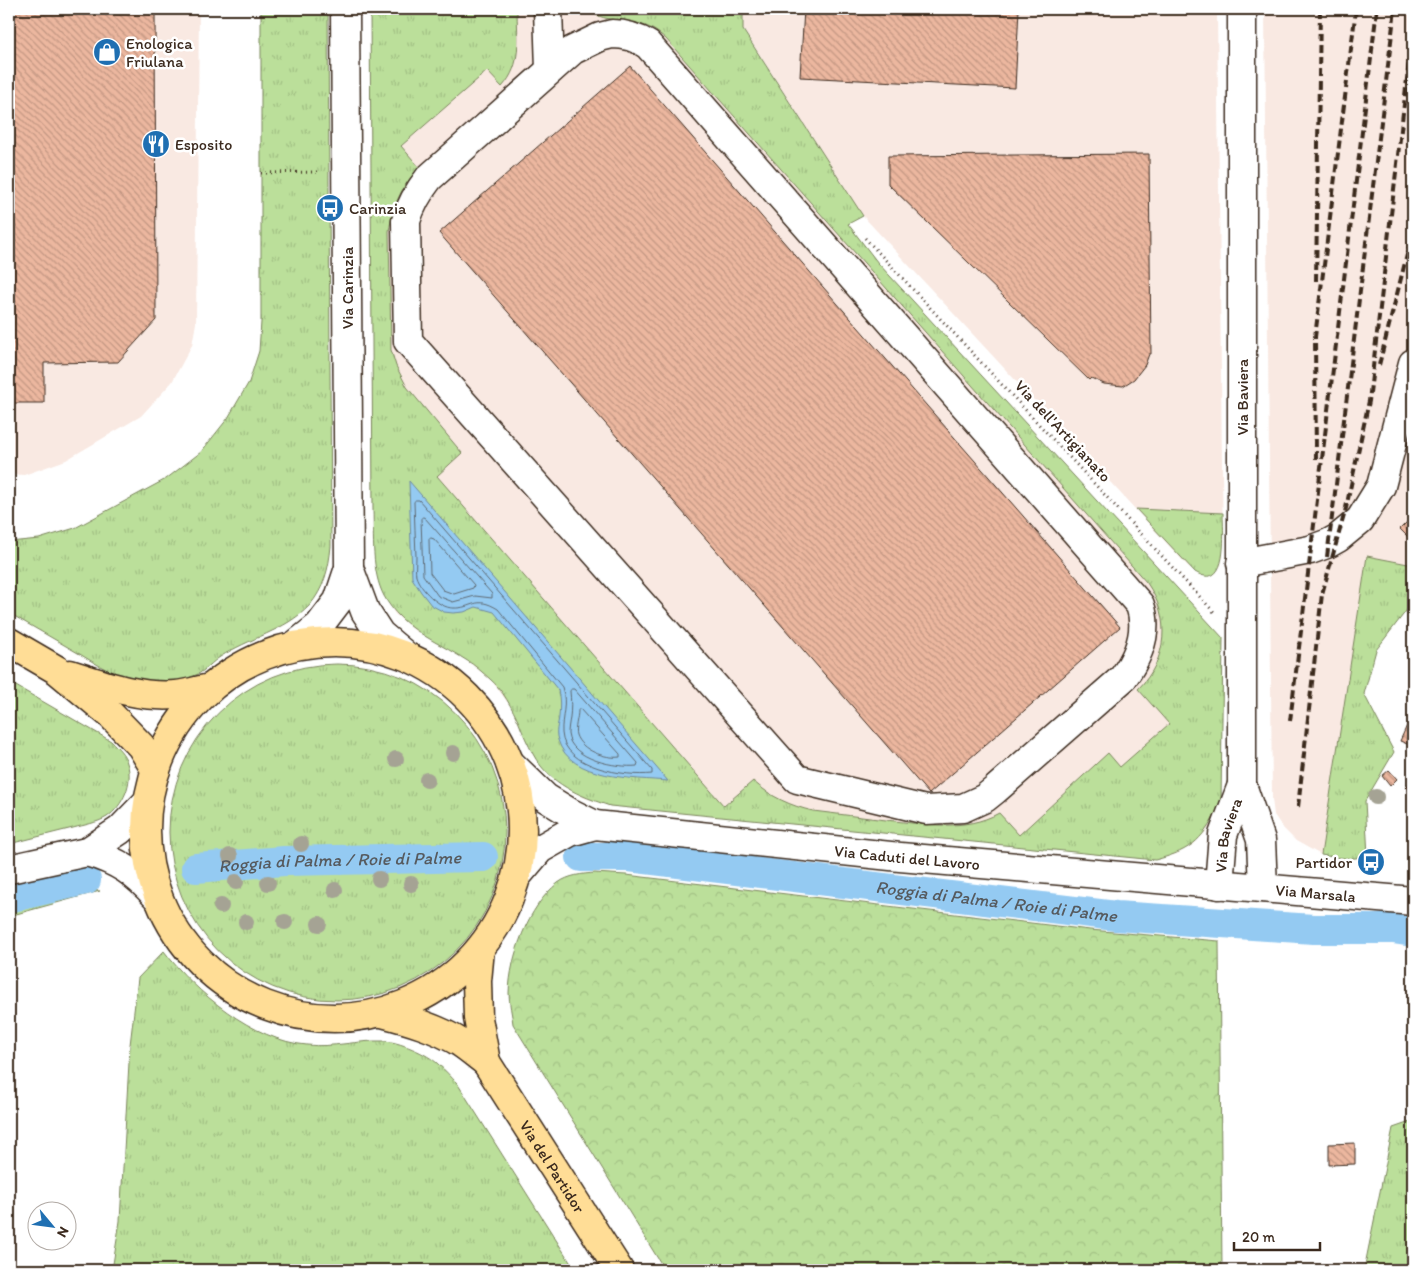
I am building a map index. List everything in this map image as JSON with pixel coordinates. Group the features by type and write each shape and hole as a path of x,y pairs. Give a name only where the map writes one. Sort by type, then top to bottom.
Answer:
{"main road":[{"path":"331,641 368,644 405,655 439,673 469,698 493,728 510,763 520,800 522,838 517,876 502,915 480,949 459,971 436,989 410,1003 382,1013 336,1019 318,1018 290,1014 247,998 209,972 178,938 157,897 146,850 147,802 155,769 168,739 182,718 210,688 249,661 294,646 331,641"},
{"path":"9,642 57,670 127,730 141,746 155,769"},
{"path":"57,670 119,689 147,695 176,695 210,688"},
{"name":"Via del Partidor","path":"480,949 477,981 478,1018 486,1062"},
{"name":"Via del Partidor","path":"382,1013 416,1022 461,1044 486,1062 619,1270"}],"street":[{"name":"Via Carinzia","path":"294,646 319,626 338,601 349,568 345,9"},
{"path":"548,9 550,70"},
{"name":"Via Baviera","path":"1242,9 1242,785 1262,840 1262,888"},
{"path":"612,34 625,34 637,38 648,45 1140,604 1144,616 1144,630 1136,658 1123,678 985,798 963,808 926,810 797,779 408,342 406,221 417,193 429,178 550,70 573,50 600,37 612,34"},
{"path":"1241,563 1310,550 1338,538 1360,520 1381,486 1413,363"},
{"name":"Via Carinzia","path":"349,568 365,611 380,634 405,655"},
{"name":"Via Caduti del Lavoro","path":"510,763 546,798 568,812 595,825 900,857 1219,885"},
{"name":"Via Baviera","path":"1219,885 1223,835 1242,785"},
{"path":"9,869 87,852 120,830 147,802"},
{"name":"Via Caduti del Lavoro","path":"517,876 540,849 570,832 595,825"},
{"path":"87,852 122,865 140,878 157,897"},
{"name":"Via Marsala","path":"1219,885 1413,901"}],"path":[{"path":"261,173 346,172"},
{"name":"Via dell'Artigianato","path":"866,238 1242,642"}],"shaded area":[{"path":"9,9 199,9 196,323 192,345 172,382 141,416 66,460 24,475 9,474"},
{"path":"370,9 700,9 847,224 878,263 1223,638 1210,827 1194,844 1176,854 1155,860 610,806 585,798 567,788 547,773 534,756 511,707 492,681 468,661 414,630 395,614 383,594 377,572 374,551 373,510"},
{"path":"743,9 1217,9 1223,555 1221,565 1216,573 1210,576 1202,576 1188,566 863,216 743,29"},
{"path":"1265,9 1413,9 1413,565 1367,557 1321,855 1296,841 1283,828 1274,815 1272,799"}],"green space":[{"path":"255,9 328,9 331,546 329,562 325,578 314,599 309,606 289,622 231,650 196,675 166,682 136,680 106,669 9,613 9,542 39,539 75,528 166,479 201,452 228,418 249,382 259,351 261,322 261,12"},
{"path":"370,9 517,9 518,40 516,60 509,78 502,87 487,71 401,146 420,168 413,175 399,197 389,231 391,350 396,366 407,387 462,453 437,476 724,806 753,781 781,800 813,811 944,825 972,823 999,813 1019,835 1108,753 1120,767 1169,724 1138,689 1148,677 1160,652 1163,624 1155,596 1147,583 666,39 644,25 604,18 587,9 743,9 743,30 863,216 848,224 878,263 1223,638 1221,803 1203,834 1189,847 1155,860 610,806 566,788 556,781 533,754 513,711 499,688 473,664 420,633 400,617 384,596 377,576 374,554 373,510"},
{"path":"1136,509 1223,513 1222,557 1219,567 1214,574 1206,576 1195,572"},
{"path":"1367,556 1413,565 1413,602 1376,650 1364,694 1394,752 1365,801 1368,856 1339,858 1321,855"},
{"path":"337,664 370,667 401,677 431,692 456,713 477,738 492,768 502,799 505,832 502,865 492,896 477,926 456,951 431,972 401,987 370,997 337,1000 304,997 273,987 243,972 218,951 197,926 182,896 172,865 169,832 172,799 182,768 197,738 218,713 243,692 273,677 304,667"},
{"path":"9,682 111,741 123,754 129,770 128,786 118,807 107,817 90,824 9,844"},
{"path":"580,874 626,875 1090,930 1219,941 1222,1270 665,1270 513,1024 509,997 510,979 517,948 530,918 547,893 562,880"},
{"path":"72,889 100,891 9,916 9,904"},
{"path":"164,951 177,967 209,998 227,1012 267,1034 287,1041 316,1046 374,1041 397,1043 433,1060 457,1083 575,1270 112,1270 120,1221 130,1045 138,978"},
{"path":"1413,1121 1413,1270 1364,1270 1393,1128"}],"water":[{"path":"409,481 668,781 605,774 589,770 576,763 565,753 557,737 560,706 558,690 494,612 476,607 464,612 444,612 431,605 412,578"}],"building":[{"path":"9,9 155,9 156,320 118,362 44,363 44,403 9,403"},
{"path":"804,9 1019,9 1015,88 800,77"},
{"path":"630,66 1120,627 929,794 439,233"},
{"path":"1149,154 1151,354 1149,354 1145,365 1134,379 1123,386 1104,384 1091,378 1089,380 888,184 888,156"},
{"path":"1413,516 1413,542 1400,529"},
{"path":"1413,712 1413,744 1412,746 1400,741"},
{"path":"1389,770 1397,779 1390,786 1382,776"},
{"path":"1413,779 1413,794 1406,787"},
{"path":"1355,1143 1355,1164 1329,1165 1329,1144"}],"waterway":[{"name":"Roggia di Palma / Roie di Palme","path":"196,868 284,861 483,857"},
{"name":"Roggia di Palma / Roie di Palme","path":"581,857 629,857 1116,916 1314,929 1393,929 1413,932"},
{"name":"Roggia di Palma / Roie di Palme","path":"9,898 86,880"}],"railway":[{"path":"1316,281 1320,9"},
{"path":"1316,459 1315,337 1356,9"},
{"path":"1290,721 1377,9"},
{"path":"1327,557 1395,9"},
{"path":"1298,807 1322,594 1346,508 1369,401 1413,28"},
{"path":"1379,365 1413,231"}],"place":[{"name":"Enologica Friulana","path":"107,52"},
{"name":"Esposito","path":"156,144"},
{"name":"Carinzia","path":"330,208"},
{"name":"Partidor","path":"1371,862"}]}
